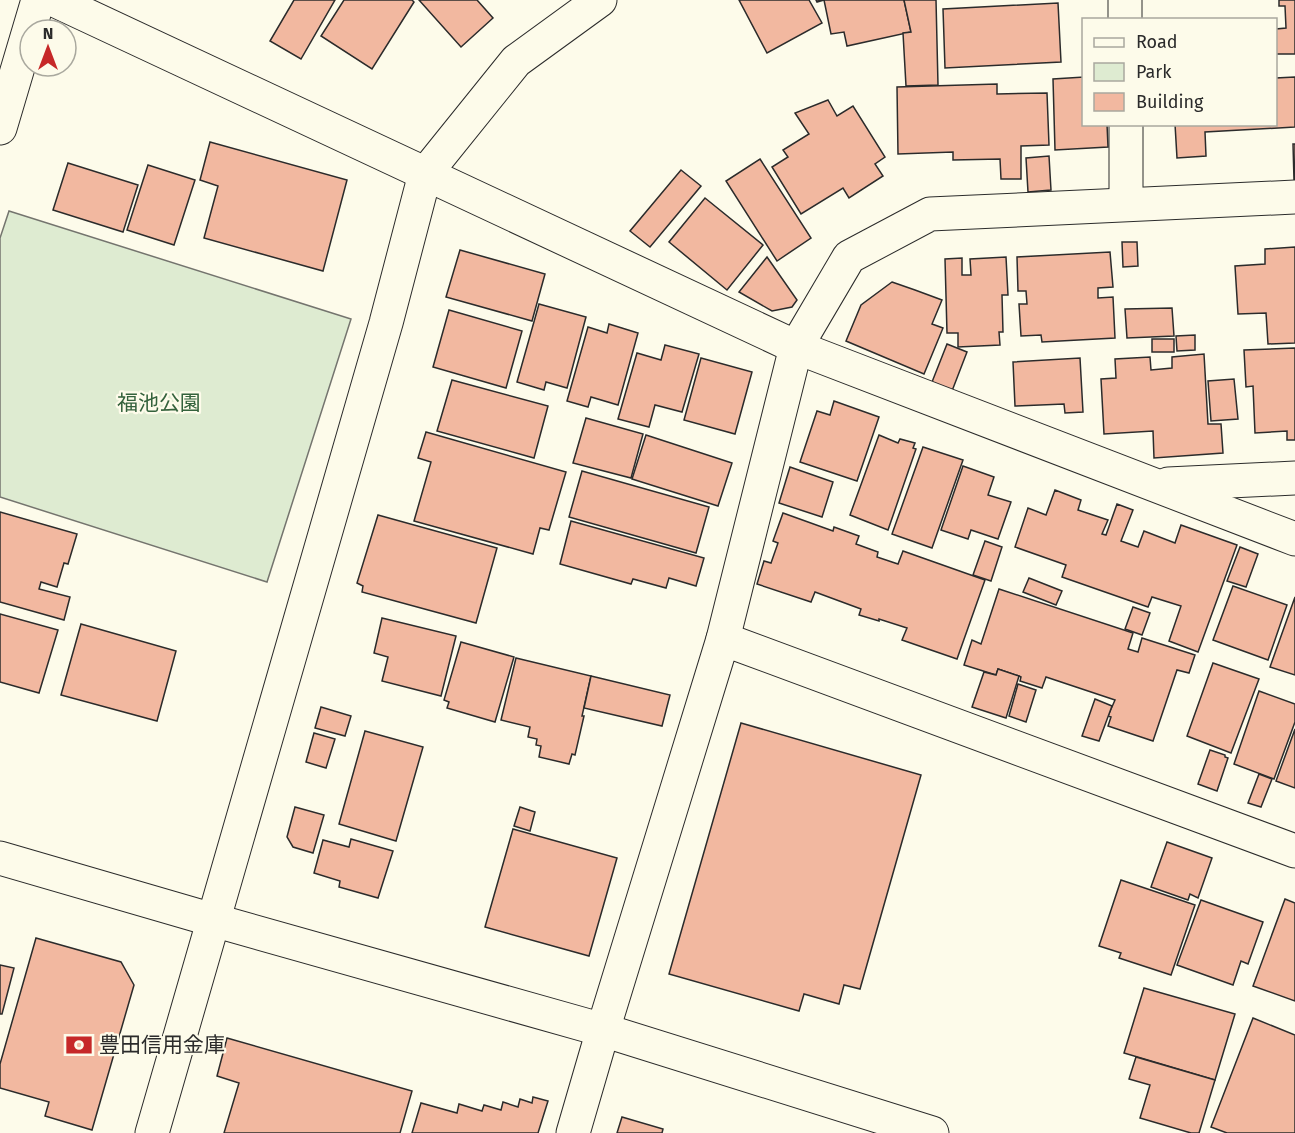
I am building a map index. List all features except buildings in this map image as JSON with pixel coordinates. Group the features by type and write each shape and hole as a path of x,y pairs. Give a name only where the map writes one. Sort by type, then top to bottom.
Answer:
{"street":[{"path":"0,128 11,47 38,0"},
{"path":"54,0 796,347 1295,539"},
{"path":"152,1133 386,323 425,174 516,61 600,0"},
{"path":"1125,0 1125,18"},
{"path":"1126,126 1126,204"},
{"path":"573,1133 723,639 796,347 849,256 930,213 1295,197"},
{"path":"1154,485 1295,478"},
{"path":"723,639 1295,851"},
{"path":"0,858 603,1030 932,1133"}],"green space":[{"name":"福池公園","path":"9,211 351,319 267,582 0,497 0,238"}],"place":[{"name":"豊田信用金庫","path":"79,1045"}]}
